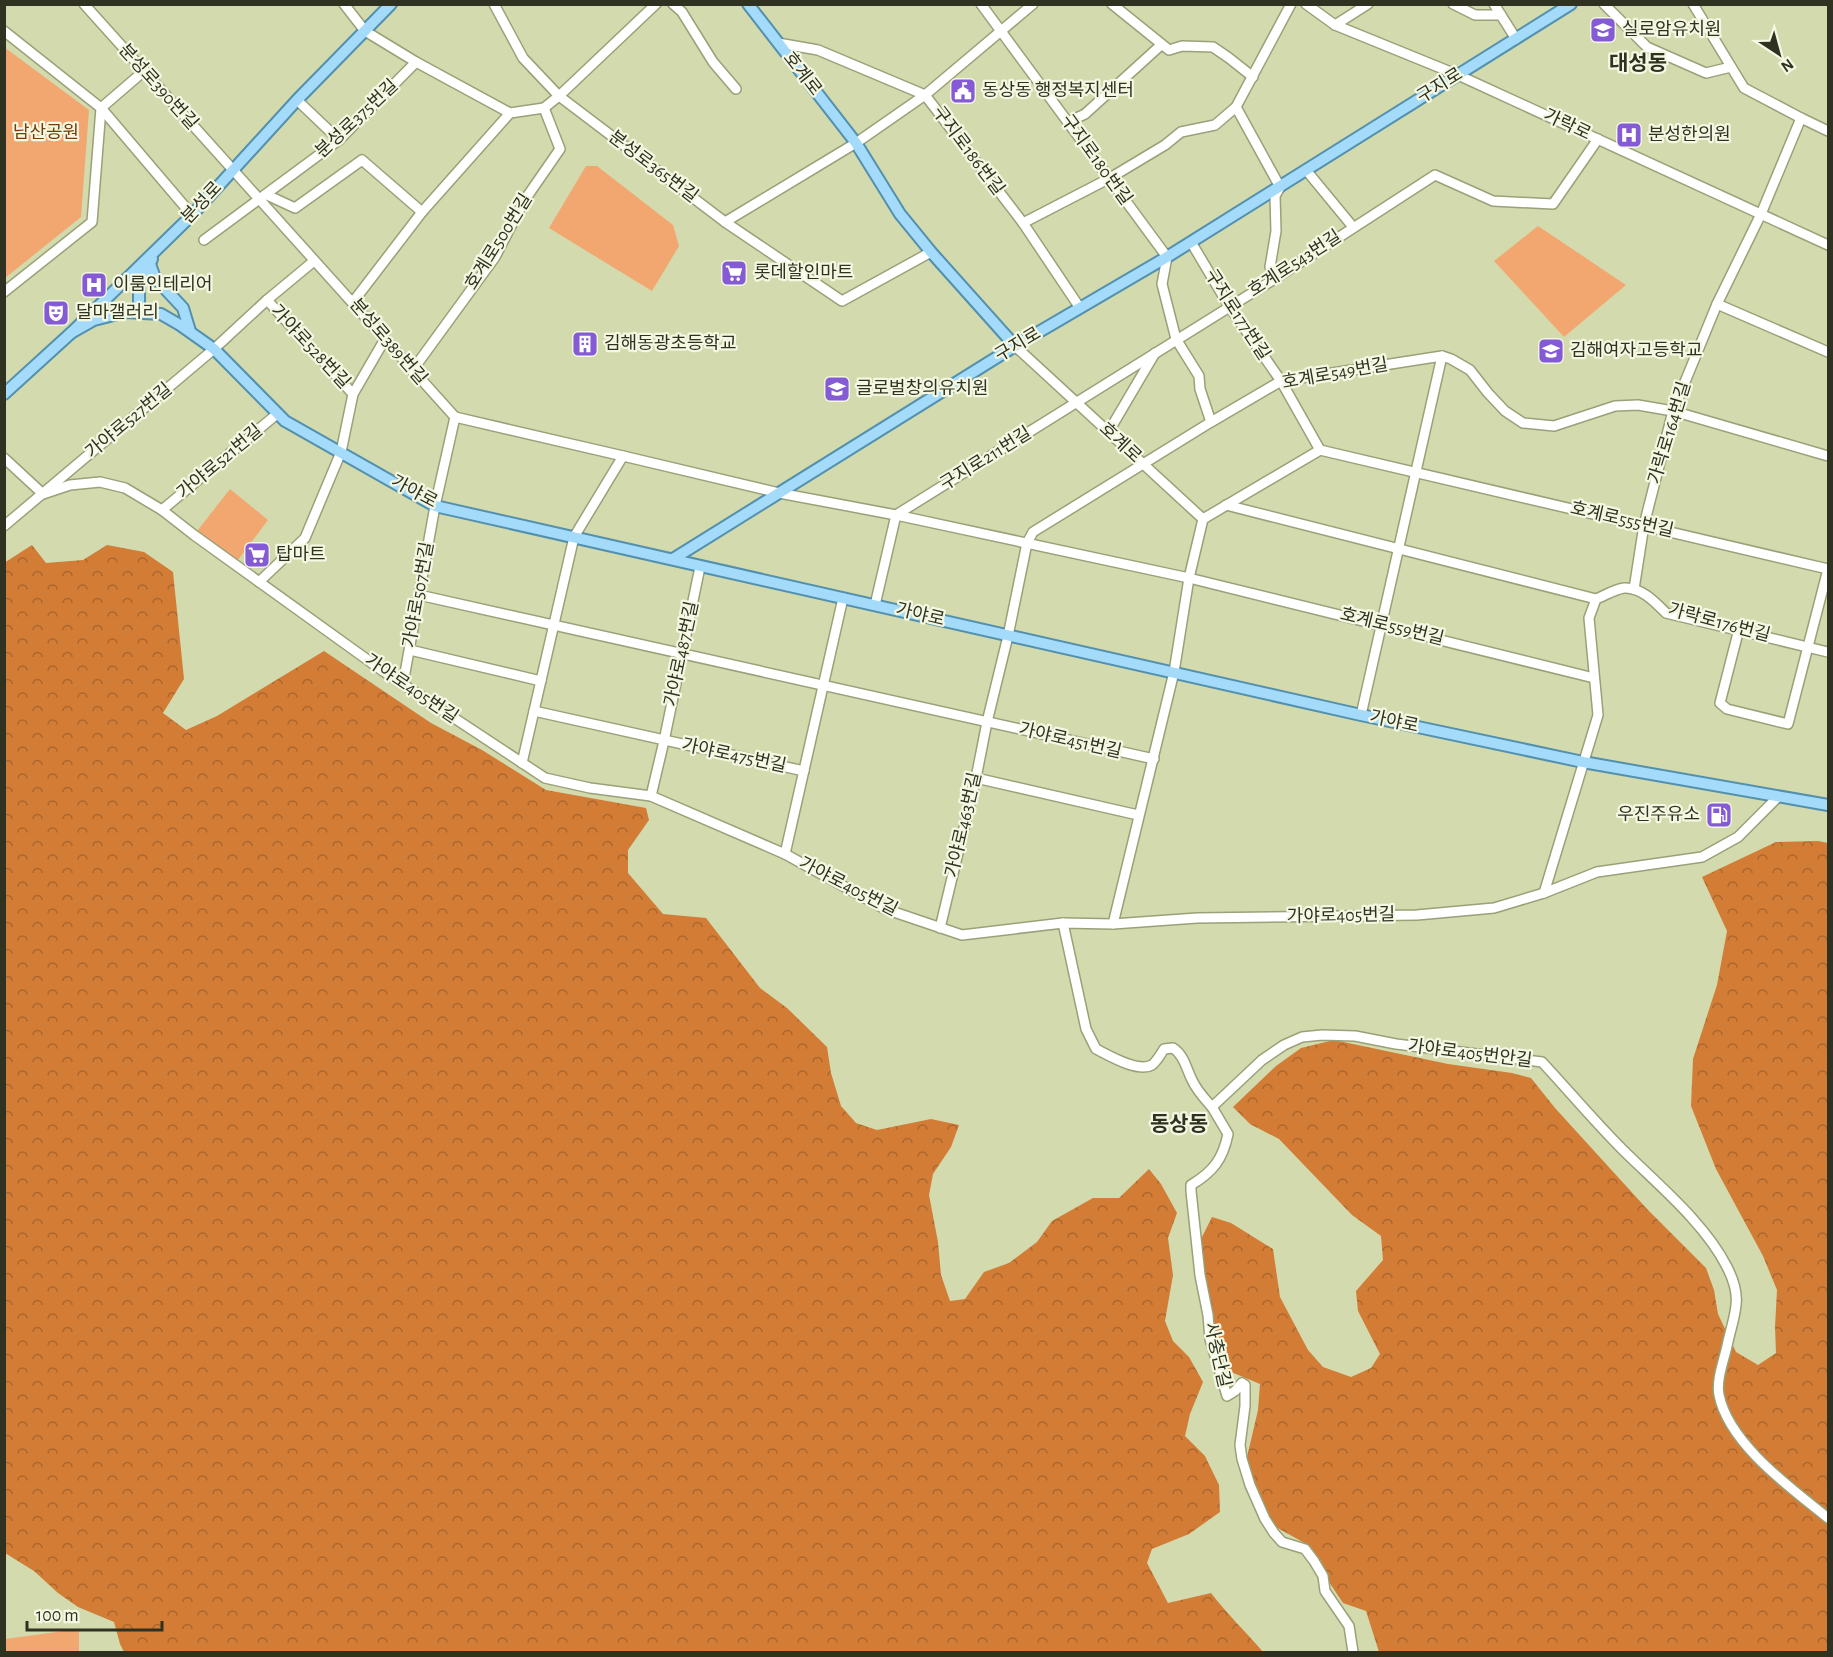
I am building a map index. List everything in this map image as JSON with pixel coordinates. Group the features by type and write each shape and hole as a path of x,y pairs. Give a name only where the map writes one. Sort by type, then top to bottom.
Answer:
{"main road":[{"name":"분성로","path":"4,394 71,333 192,215 297,100 391,4"},
{"name":"호계로","path":"748,4 856,143 900,214 1015,346"},
{"name":"구지로","path":"673,559 1015,346 1167,257 1571,4"},
{"path":"139,312 139,285 156,251"},
{"path":"150,264 155,278 183,308 190,331"},
{"name":"가야로","path":"71,333 94,320 126,312 161,314 214,349 285,421 435,506 1361,715 1583,762 1828,805"}],"street":[{"name":"분성로390번길","path":"84,4 233,171"},
{"name":"분성로375번길","path":"344,4 366,30 416,62 510,113"},
{"name":"분성로365번길","path":"494,4 523,58 559,96 725,222 842,301 931,252"},
{"path":"353,302 422,212 510,113 544,108 656,4"},
{"path":"673,4 682,12 713,62 736,89"},
{"name":"구지로180번길","path":"981,4 1167,257"},
{"path":"725,222 856,143 925,95 1033,4"},
{"path":"1112,4 1169,50 1182,46 1213,47 1252,77"},
{"path":"1023,223 1110,178 1165,145 1181,132 1215,125 1236,106 1291,4"},
{"name":"가락로","path":"1306,4 1335,25 1458,75 1828,245"},
{"path":"1335,25 1368,4"},
{"path":"1453,4 1475,15 1501,15"},
{"path":"1494,4 1516,39"},
{"path":"1604,4 1647,47 1706,73 1731,67"},
{"path":"1693,4 1744,88 1828,131"},
{"path":"4,31 101,108 192,215"},
{"name":"구지로186번길","path":"778,43 818,50 925,95 1023,223 1080,308"},
{"path":"1068,122 1085,114 1161,45"},
{"name":"분성로375번길","path":"263,197 339,140 416,62"},
{"path":"4,292 92,222 101,108 144,71"},
{"path":"297,100 339,140"},
{"path":"1236,106 1280,187 1275,196 1276,231 1270,267 1276,278"},
{"name":"호계로500번길","path":"412,370 495,257 524,201 560,149 544,108"},
{"name":"가락로164번길","path":"1634,589 1644,525 1673,411 1717,304 1761,214 1801,118"},
{"name":"호계로543번길","path":"1076,402 1276,278 1435,175 1493,201 1553,204 1598,139"},
{"name":"분성로375번길","path":"263,197 295,208 362,160 422,212"},
{"path":"1306,170 1353,227"},
{"name":"분성로389번길","path":"233,171 263,197 314,261 455,417"},
{"path":"204,240 263,197"},
{"name":"구지로177번길","path":"1191,242 1229,306 1281,381 1320,450"},
{"path":"1167,257 1162,284 1176,339 1199,376 1200,389 1211,422"},
{"name":"가야로528번길","path":"214,349 314,261"},
{"name":"가야로528번길","path":"267,300 353,394"},
{"path":"1717,304 1828,352"},
{"path":"259,582 305,538 341,452 353,394 385,339"},
{"name":"호계로","path":"1015,346 1203,519"},
{"name":"가야로527번길","path":"43,494 214,349"},
{"name":"호계로543번길","path":"1108,431 1156,351"},
{"path":"1361,715 1442,356 1470,370 1505,411 1523,423 1554,426 1616,406 1638,405 1673,411 1828,456"},
{"name":"호계로549번길","path":"1142,464 1281,381 1442,356"},
{"name":"구지로211번길","path":"896,515 1076,402"},
{"name":"가야로521번길","path":"162,510 277,414"},
{"path":"435,506 455,417 779,493 896,515 1189,578"},
{"path":"1113,924 1174,672 1189,578 1203,519 1320,450"},
{"name":"호계로555번길","path":"1320,450 1828,569"},
{"path":"522,763 574,537 623,456"},
{"path":"4,458 43,494"},
{"path":"1008,636 1027,543 1033,532 1142,464"},
{"name":"가야로405번길","path":"4,526 43,494 70,485 100,482 125,488 162,510 259,582 404,684 545,778 590,788 651,796 785,854 885,909 962,935 1063,923 1113,924 1197,918 1417,915 1494,908 1544,893 1597,872 1702,857 1738,837 1778,797"},
{"path":"1226,505 1596,599 1623,588 1634,589"},
{"name":"가야로507번길","path":"404,684 435,506"},
{"path":"875,605 896,515"},
{"name":"가야로487번길","path":"651,796 700,567"},
{"path":"1739,629 1720,703 1727,709 1788,724 1828,569"},
{"name":"호계로559번길","path":"1189,578 1594,678"},
{"name":"가락로176번길","path":"1634,589 1651,598 1666,613 1828,652"},
{"path":"419,595 987,722"},
{"name":"가야로475번길","path":"785,854 843,598"},
{"path":"1544,893 1598,716 1589,618 1596,599"},
{"name":"가야로463번길","path":"940,928 1008,636"},
{"path":"410,650 541,681"},
{"path":"534,711 664,741"},
{"name":"가야로451번길","path":"987,722 1154,759"},
{"name":"가야로475번길","path":"664,741 804,771"},
{"path":"976,778 1138,815"},
{"path":"1063,923 1086,1029 1095,1049 1134,1066 1142,1067 1151,1065 1164,1049 1173,1048 1180,1052 1191,1080 1200,1095 1212,1107"},
{"name":"가야로405번안길","path":"1212,1107 1262,1060 1284,1045 1302,1037 1355,1036 1396,1044 1542,1062 1597,1124 1684,1211 1719,1252 1735,1286 1737,1304 1718,1393 1727,1417 1736,1434 1773,1472 1828,1518"},
{"name":"사충단길","path":"1212,1107 1228,1134 1224,1152 1216,1165 1204,1177 1191,1185 1200,1275 1210,1339 1227,1396 1236,1391 1242,1383 1245,1385 1240,1445 1242,1459 1265,1520 1282,1542 1305,1549 1314,1561 1323,1576 1325,1592 1350,1626 1353,1653"}],"green space":[{"name":"남산공원","path":"4,47 89,110 81,217 5,278"},
{"path":"586,166 597,166 673,225 679,246 652,291 549,228"},
{"path":"1538,226 1626,285 1564,337 1494,261"},
{"path":"230,489 268,520 235,564 194,535"},
{"path":"32,545 46,563 83,560 107,545 144,552 173,572 184,679 163,713 186,730 217,716 324,651 431,723 482,750 546,790 646,808 649,820 628,850 628,873 663,914 706,918 760,988 787,1008 827,1047 831,1073 841,1106 856,1123 877,1130 931,1119 959,1125 951,1147 933,1174 929,1195 938,1242 941,1275 950,1301 965,1299 984,1272 1009,1263 1037,1242 1052,1221 1093,1198 1119,1198 1149,1169 1161,1184 1177,1213 1168,1238 1173,1275 1165,1321 1173,1341 1189,1357 1203,1382 1190,1414 1185,1436 1205,1456 1219,1485 1220,1512 1189,1534 1152,1549 1147,1563 1168,1603 1211,1593 1263,1652 124,1652 114,1622 78,1607 58,1593 34,1571 5,1553 4,563"},
{"path":"1818,841 1828,843 1828,1652 1379,1652 1366,1611 1343,1603 1327,1579 1321,1561 1310,1546 1274,1526 1259,1503 1244,1470 1258,1410 1260,1384 1219,1367 1211,1336 1201,1239 1212,1217 1231,1223 1273,1249 1280,1297 1308,1350 1323,1367 1351,1377 1371,1368 1380,1354 1358,1311 1356,1291 1383,1260 1381,1236 1352,1215 1279,1139 1250,1124 1233,1107 1276,1066 1301,1048 1334,1040 1448,1064 1531,1078 1555,1108 1647,1209 1706,1268 1714,1290 1718,1314 1736,1352 1758,1365 1776,1353 1777,1290 1763,1256 1716,1169 1691,1106 1693,1059 1717,985 1727,931 1702,877 1776,842"},
{"path":"79,1629 79,1652 5,1652 5,1639"}],"place":[{"name":"실로암유치원","path":"1603,30"},
{"name":"동상동 행정복지센터","path":"963,91"},
{"name":"분성한의원","path":"1629,135"},
{"name":"롯데할인마트","path":"734,273"},
{"name":"이룸인테리어","path":"94,285"},
{"name":"달마갤러리","path":"56,313"},
{"name":"김해동광초등학교","path":"585,344"},
{"name":"김해여자고등학교","path":"1551,351"},
{"name":"글로벌창의유치원","path":"837,389"},
{"name":"탑마트","path":"257,555"},
{"name":"우진주유소","path":"1719,815"}],"district":[{"name":"대성동","path":"1638,63"},
{"name":"동상동","path":"1179,1124"}]}
